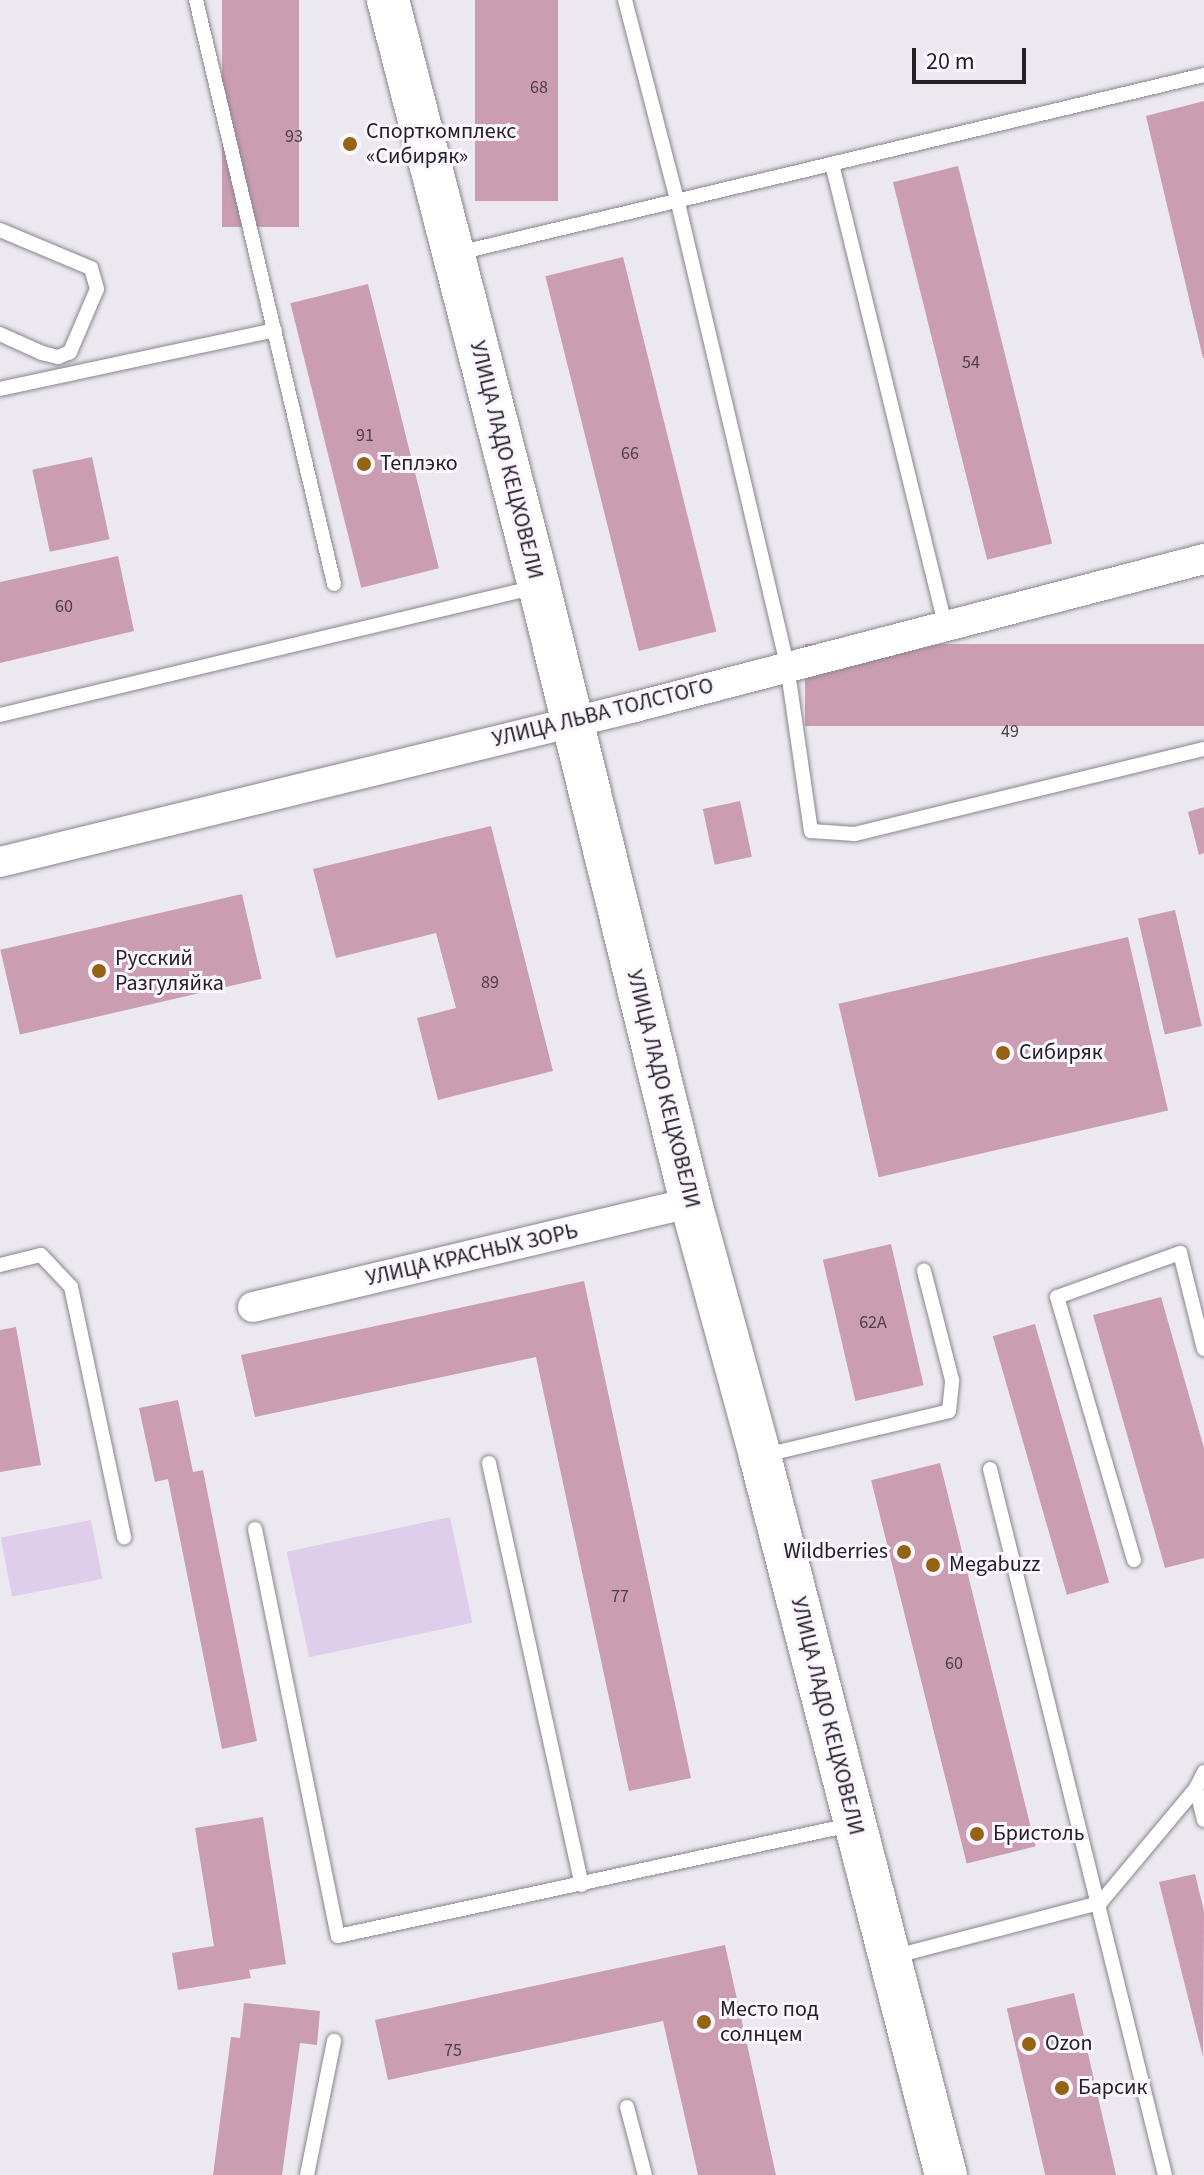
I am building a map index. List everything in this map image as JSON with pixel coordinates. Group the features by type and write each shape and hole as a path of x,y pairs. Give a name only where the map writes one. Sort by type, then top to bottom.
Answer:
{"main road":[{"name":"УЛИЦА ЛАДО КЕЦХОВЕЛИ","path":"388,0 539,586 691,1203 760,1456 946,2175"}],"street":[{"name":"УЛИЦА ЛЬВА ТОЛСТОГО","path":"0,862 571,722 1204,559"},
{"name":"УЛИЦА КРАСНЫХ ЗОРЬ","path":"253,1307 691,1203"}],"lane":[{"path":"196,0 334,584"},
{"path":"625,0 678,203 787,665 811,831 855,834 1204,749"},
{"path":"453,254 678,203 1204,75"},
{"path":"832,164 945,625"},
{"path":"0,230 91,268 97,289 70,352 58,357 42,353 0,334"},
{"path":"0,389 275,330"},
{"path":"0,715 539,586"},
{"path":"1134,1560 1057,1297 1180,1253 1204,1349"},
{"path":"0,1265 41,1255 71,1287 124,1537"},
{"path":"760,1456 949,1411 952,1380 924,1271"},
{"path":"489,1463 582,1885"},
{"path":"990,1469 1165,2175"},
{"path":"255,1529 338,1936 855,1824"},
{"path":"888,1958 1100,1903 1196,1788 1204,1772"},
{"path":"1196,1788 1204,1820"},
{"path":"307,2175 334,2041"},
{"path":"627,2107 645,2175"}],"shaded area":[{"path":"450,1517 472,1623 309,1657 287,1552"},
{"path":"91,1520 102,1579 12,1596 1,1538"}],"building":[{"path":"222,0 299,0 299,227 222,227"},
{"path":"475,0 558,0 558,201 475,201"},
{"path":"1204,101 1204,358 1203,358 1146,116"},
{"path":"958,166 1052,543 987,560 893,182"},
{"path":"623,257 716,632 639,651 545,276"},
{"path":"368,284 439,568 361,588 290,303"},
{"path":"92,457 109,539 50,552 32,470"},
{"path":"118,556 134,631 0,663 0,582"},
{"path":"805,644 1204,644 1204,726 805,726"},
{"path":"740,801 752,857 715,865 703,809"},
{"path":"1204,807 1204,853 1199,855 1188,812"},
{"path":"491,826 553,1071 438,1100 417,1018 456,1008 436,933 336,958 313,869"},
{"path":"242,894 262,979 20,1035 0,950"},
{"path":"1175,910 1202,1026 1165,1034 1138,919"},
{"name":"Сибиряк","path":"1128,937 1168,1110 879,1177 839,1004"},
{"path":"891,1244 924,1385 855,1401 823,1260"},
{"path":"584,1281 691,1778 629,1791 536,1357 255,1417 241,1355"},
{"path":"1161,1297 1204,1448 1204,1558 1165,1568 1093,1315"},
{"path":"1035,1324 1109,1583 1067,1595 993,1336"},
{"path":"16,1327 41,1465 0,1472 0,1330"},
{"path":"178,1400 193,1472 203,1470 257,1741 222,1749 168,1479 155,1482 139,1408"},
{"path":"940,1463 1036,1846 967,1863 871,1480"},
{"path":"263,1817 286,1964 249,1970 251,1978 178,1990 172,1953 214,1946 195,1828"},
{"path":"1195,1874 1204,1911 1203,2057 1159,1882"},
{"path":"725,1945 776,2175 698,2175 663,2021 388,2080 375,2020"},
{"path":"1074,1993 1116,2175 1045,2175 1007,2009"},
{"path":"244,2003 320,2011 317,2045 300,2043 282,2175 213,2175 231,2037 240,2038"}],"place":[{"name":"Спорткомплекс «Сибиряк»","path":"350,144"},
{"name":"Теплэко","path":"364,464"},
{"name":"Русский Разгуляйка","path":"99,971"},
{"name":"Сибиряк","path":"1003,1053"},
{"name":"Wildberries","path":"904,1552"},
{"name":"Megabuzz","path":"933,1565"},
{"name":"Бристоль","path":"977,1834"},
{"name":"Место под солнцем","path":"704,2022"},
{"name":"Ozon","path":"1029,2044"},
{"name":"Барсик","path":"1062,2088"}]}
